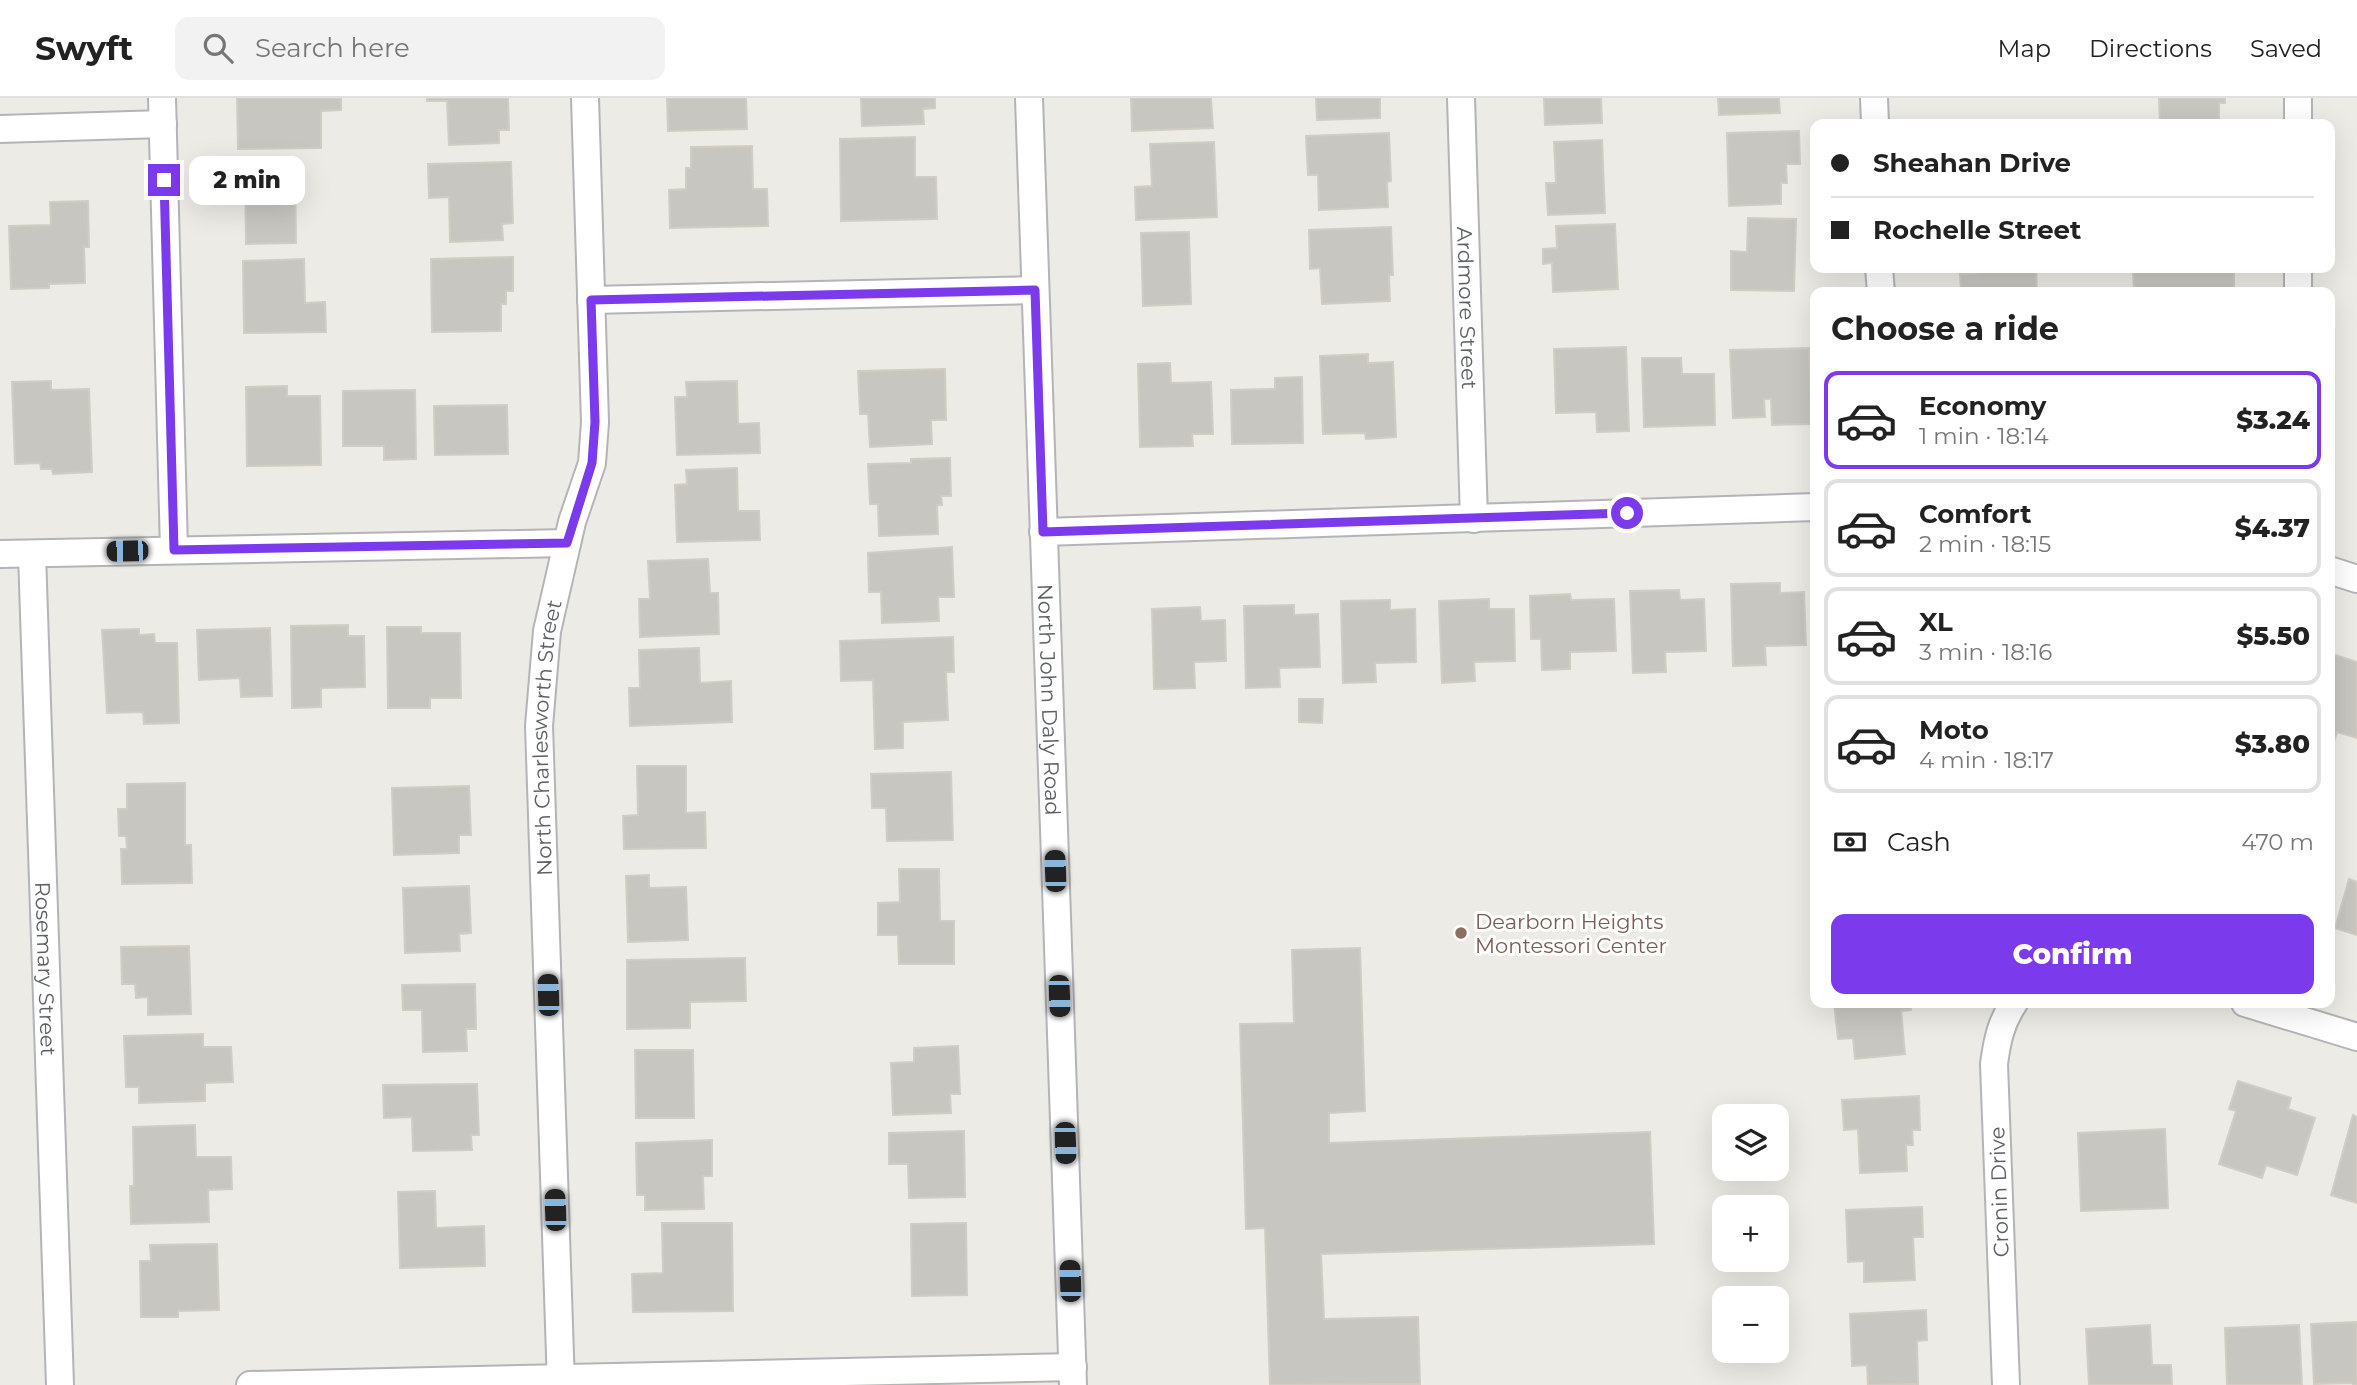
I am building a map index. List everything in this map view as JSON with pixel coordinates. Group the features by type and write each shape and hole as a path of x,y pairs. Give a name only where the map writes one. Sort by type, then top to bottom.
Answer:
{"street":[{"path":"162,98 174,550"},
{"name":"North Charlesworth Street","path":"561,1382 539,726 547,631 567,543 592,463 595,422 586,98"},
{"name":"North John Daly Road","path":"1029,98 1073,1376"},
{"name":"Ardmore Street","path":"1461,98 1474,519"},
{"path":"1874,98 1875,119"},
{"path":"2298,98 2298,119"},
{"path":"0,129 163,124"},
{"path":"591,300 1035,290"},
{"path":"1043,532 1810,506"},
{"path":"0,554 567,543"},
{"name":"Rosemary Street","path":"32,554 60,1385"},
{"path":"2335,572 2357,579"},
{"name":"Cronin Drive","path":"2006,1385 1994,1064 1997,1039 2011,1008"},
{"path":"2261,1008 2357,1037"},
{"path":"250,1385 1073,1376"}],"building":[{"path":"237,98 341,98 341,110 321,111 321,148 238,149"},
{"path":"427,98 508,98 509,130 499,130 499,143 449,145 447,101 427,101"},
{"path":"667,98 746,98 747,129 668,131"},
{"path":"861,98 935,98 935,108 923,109 924,124 862,126"},
{"path":"1131,98 1211,98 1213,128 1132,131"},
{"path":"1316,98 1380,98 1380,118 1317,120"},
{"path":"1544,98 1601,98 1602,123 1545,125"},
{"path":"1718,98 1779,98 1780,113 1719,115"},
{"path":"2159,98 2225,98 2225,103 2219,103 2219,119 2160,119"},
{"path":"1799,131 1800,164 1786,164 1787,183 1781,183 1781,204 1729,206 1727,133"},
{"path":"1389,133 1391,181 1387,182 1388,207 1319,210 1318,175 1308,175 1306,136"},
{"path":"915,137 915,177 936,177 937,219 841,221 840,139"},
{"path":"1602,140 1605,213 1548,215 1546,183 1556,183 1554,142"},
{"path":"1214,142 1217,217 1136,220 1135,187 1152,186 1150,144"},
{"path":"752,146 753,189 767,189 768,226 670,228 669,190 686,189 686,168 691,168 691,147"},
{"path":"511,162 513,223 502,224 503,240 450,242 449,197 429,198 428,164"},
{"path":"295,167 296,243 246,244 245,168"},
{"path":"88,201 89,247 84,247 85,283 11,289 9,226 51,225 50,202"},
{"path":"1748,218 1796,219 1794,291 1731,290 1731,251 1747,252"},
{"path":"1615,224 1618,289 1553,292 1552,263 1543,264 1543,249 1557,248 1556,226"},
{"path":"1391,227 1393,275 1389,275 1390,301 1322,304 1320,268 1310,269 1309,230"},
{"path":"1189,232 1191,304 1143,306 1141,233"},
{"path":"513,257 513,291 506,291 506,304 501,304 501,331 432,332 431,259"},
{"path":"304,259 305,303 325,302 326,332 244,333 243,261"},
{"path":"2036,273 2037,287 1961,287 1960,274"},
{"path":"2133,273 2234,273 2234,287 2134,287"},
{"path":"1626,347 1629,431 1597,432 1596,412 1556,413 1554,349"},
{"path":"1809,348 1810,424 1772,425 1771,399 1764,399 1765,417 1733,418 1730,350"},
{"path":"1368,354 1368,363 1393,362 1396,437 1366,439 1365,433 1323,434 1320,356"},
{"path":"1642,358 1681,358 1682,374 1714,374 1715,425 1644,427"},
{"path":"1170,363 1171,383 1211,382 1213,434 1192,434 1193,446 1140,447 1138,364"},
{"path":"945,369 946,420 931,420 932,444 870,447 868,414 860,414 858,371"},
{"path":"1302,377 1303,443 1232,444 1231,390 1275,389 1275,378"},
{"path":"51,381 51,390 89,389 92,472 53,474 52,469 41,469 40,463 15,464 12,382"},
{"path":"737,381 738,424 759,423 760,453 677,455 675,397 687,397 686,382"},
{"path":"287,386 287,396 320,396 321,465 247,466 246,387"},
{"path":"415,390 416,459 384,460 384,446 343,446 343,391"},
{"path":"507,405 508,454 435,455 434,406"},
{"path":"950,458 951,496 941,496 942,505 937,505 938,534 879,536 878,504 870,504 868,464 911,463 911,459"},
{"path":"737,468 738,511 759,511 760,540 677,542 675,485 687,484 686,470"},
{"path":"952,547 954,597 938,597 939,621 882,623 881,592 869,592 868,553"},
{"path":"708,559 710,593 718,593 719,634 640,637 639,599 650,599 648,561"},
{"path":"1780,583 1780,593 1804,592 1806,645 1765,646 1766,665 1733,666 1731,584"},
{"path":"1679,590 1680,600 1704,599 1706,651 1665,652 1666,672 1633,673 1630,591"},
{"path":"1570,594 1571,600 1614,599 1616,651 1570,652 1570,669 1542,670 1541,639 1531,639 1530,596"},
{"path":"1489,599 1489,609 1514,609 1515,661 1474,662 1475,681 1442,683 1439,601"},
{"path":"1390,600 1390,610 1415,609 1416,662 1375,663 1376,682 1343,683 1341,601"},
{"path":"1294,605 1294,615 1318,614 1320,667 1279,668 1280,687 1246,688 1244,606"},
{"path":"1200,607 1201,621 1225,620 1226,661 1194,662 1195,688 1154,689 1152,609"},
{"path":"348,625 348,636 364,636 365,687 321,688 321,707 292,708 291,626"},
{"path":"387,627 421,627 421,633 460,633 461,698 430,698 430,708 388,708"},
{"path":"270,628 272,696 241,697 240,678 199,680 197,630"},
{"path":"139,629 139,635 154,634 155,643 177,643 179,723 144,724 143,712 107,713 102,630"},
{"path":"953,637 954,672 946,672 948,720 903,722 903,748 875,749 873,680 841,681 840,641"},
{"path":"699,648 700,683 731,681 732,722 630,726 629,688 640,688 639,650"},
{"path":"2335,655 2357,662 2357,738 2337,732 2335,739"},
{"path":"1299,699 1323,699 1322,723 1299,722"},
{"path":"637,766 686,766 686,813 705,812 706,848 624,849 623,816 638,815"},
{"path":"951,772 953,840 887,841 886,808 872,808 871,774"},
{"path":"185,783 185,845 191,845 192,883 122,884 121,849 127,849 126,836 119,836 118,809 127,809 127,784"},
{"path":"469,786 471,835 459,835 459,853 394,855 392,788"},
{"path":"899,869 939,869 940,921 954,921 954,964 899,964 898,935 878,935 878,903 900,902"},
{"path":"649,875 649,888 686,887 688,940 628,942 626,876"},
{"path":"2349,879 2357,882 2357,935 2335,928"},
{"path":"469,886 471,933 459,934 460,951 405,953 403,888"},
{"path":"189,946 191,1014 148,1015 148,997 136,998 135,984 122,984 121,947"},
{"path":"1360,948 1365,1111 1329,1113 1329,1143 1650,1132 1654,1244 1321,1254 1324,1319 1418,1317 1420,1384 1270,1385 1265,1228 1246,1229 1240,1024 1294,1023 1292,950"},
{"path":"745,958 746,1001 690,1002 690,1028 627,1029 627,960"},
{"path":"475,984 476,1029 466,1029 467,1051 423,1052 422,1010 403,1010 402,985"},
{"path":"1835,1008 1911,1008 1901,1011 1905,1054 1855,1059 1853,1038 1838,1039"},
{"path":"203,1034 203,1047 231,1047 233,1082 205,1083 205,1101 139,1103 139,1087 126,1087 124,1036"},
{"path":"958,1046 960,1094 950,1094 951,1113 893,1115 891,1063 914,1062 914,1048"},
{"path":"635,1050 693,1050 694,1118 636,1118"},
{"path":"2238,1081 2291,1098 2288,1109 2315,1118 2297,1175 2266,1165 2262,1178 2219,1164 2236,1111 2229,1109"},
{"path":"477,1084 479,1135 471,1135 472,1150 413,1151 412,1117 384,1118 383,1085"},
{"path":"1919,1096 1920,1130 1912,1130 1913,1145 1906,1145 1907,1171 1860,1173 1858,1129 1844,1130 1842,1100"},
{"path":"2353,1115 2357,1117 2357,1203 2331,1195"},
{"path":"195,1125 196,1157 231,1157 232,1189 208,1190 209,1222 131,1224 130,1186 134,1186 133,1127"},
{"path":"2165,1129 2168,1208 2081,1211 2078,1133"},
{"path":"964,1131 965,1197 909,1198 908,1164 889,1164 889,1133"},
{"path":"712,1140 712,1176 703,1176 704,1209 645,1210 645,1195 637,1195 636,1143"},
{"path":"435,1191 436,1228 484,1226 485,1266 400,1268 398,1192"},
{"path":"1922,1207 1923,1237 1913,1237 1915,1280 1864,1282 1864,1261 1848,1262 1846,1210"},
{"path":"662,1223 732,1223 733,1311 633,1312 632,1274 663,1273"},
{"path":"966,1223 967,1295 912,1296 911,1224"},
{"path":"217,1244 219,1310 178,1311 178,1317 141,1317 140,1261 151,1261 150,1245"},
{"path":"1926,1310 1927,1340 1917,1341 1918,1384 1868,1385 1867,1365 1852,1366 1850,1314"},
{"path":"2357,1322 2357,1385 2314,1384 2311,1324"},
{"path":"2150,1325 2152,1365 2171,1365 2172,1385 2089,1385 2086,1329"},
{"path":"2299,1325 2302,1385 2227,1385 2225,1328"}],"place":[{"name":"Dearborn Heights Montessori Center","path":"1461,933"}],"route":[{"path":"164,180 174,550 567,543 592,463 595,422 591,300 659,298 1035,290 1043,532 1627,513"}]}
